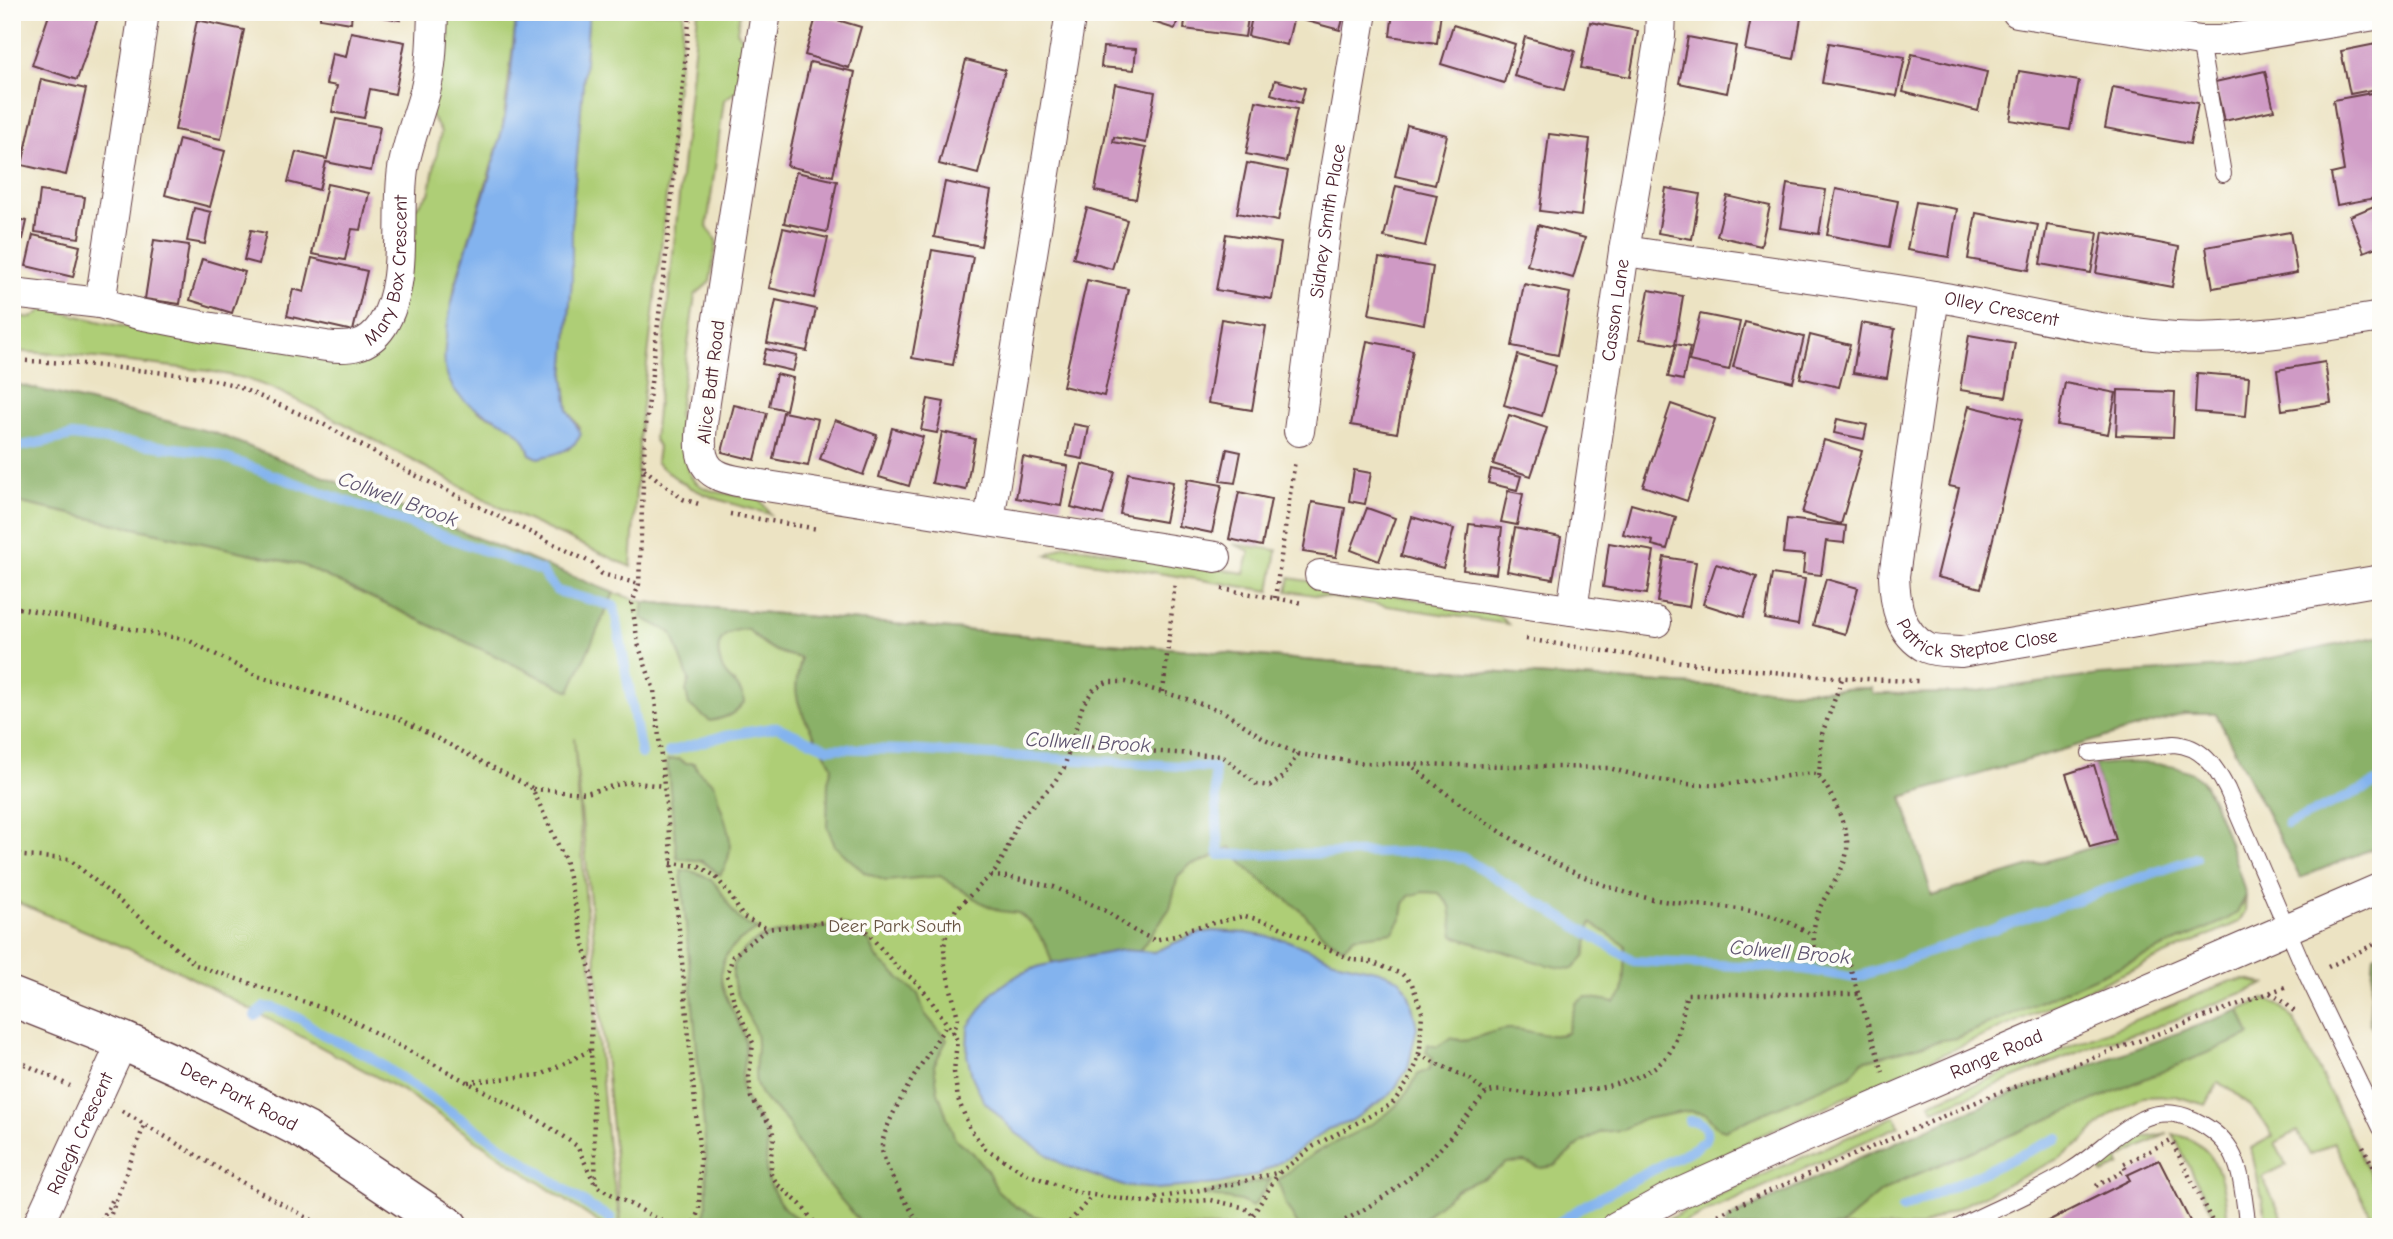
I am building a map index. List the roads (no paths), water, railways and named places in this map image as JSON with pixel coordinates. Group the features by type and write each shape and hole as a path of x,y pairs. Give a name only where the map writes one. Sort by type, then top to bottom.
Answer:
{"street":[{"path":"100,303 144,12"},
{"name":"Mary Box Crescent","path":"12,293 100,303 139,314 206,327 326,346 356,346 376,334 389,311 394,291 403,168 430,66 433,12"},
{"name":"Alice Batt Road","path":"766,12 705,402 701,439 702,455 708,467 715,474 727,479 1216,557"},
{"path":"989,520 1072,12"},
{"name":"Sidney Smith Place","path":"1299,431 1328,211 1362,12"},
{"name":"Casson Lane","path":"1572,610 1624,251 1660,36 1661,12"},
{"path":"2017,12 2069,16 2200,41 2240,39 2381,14"},
{"name":"Olley Crescent","path":"1624,251 1934,296 2094,327 2177,337 2273,332 2381,317"},
{"name":"Patrick Steptoe Close","path":"1934,296 1894,576 1895,607 1907,631 1928,649 1961,652 2381,580"},
{"path":"1320,575 1656,622"},
{"name":"Range Road","path":"1616,1227 1669,1198 1891,1099 2381,888"},
{"name":"Deer Park Road","path":"12,997 123,1041 189,1071 306,1131 449,1227"},
{"name":"Ralegh Crescent","path":"37,1227 123,1041"}],"lane":[{"path":"2200,41 2223,174"},
{"path":"2090,754 2174,744 2188,745 2200,751 2215,768 2227,789 2308,977 2381,1128"},
{"path":"1959,1227 2070,1171 2141,1119 2159,1113 2171,1113 2190,1118 2211,1130 2232,1149 2240,1171 2248,1227"}],"water":[{"path":"517,12 589,12 572,217 572,279 564,376 568,410 581,434 569,448 538,458 530,454 524,440 514,430 464,400 454,389 444,362 452,304 495,159 504,119"},
{"path":"1213,931 1286,940 1339,962 1380,971 1399,979 1411,1001 1417,1027 1408,1068 1391,1094 1348,1123 1328,1129 1286,1159 1257,1175 1218,1184 1157,1189 1123,1186 1063,1165 1016,1133 983,1100 972,1076 967,1055 968,1027 994,991 1020,974 1040,966 1122,950 1154,952 1195,934"}],"waterway":[{"name":"Collwell Brook","path":"12,448 72,436 209,452 541,571 557,591 614,606 641,754"},
{"name":"Collwell Brook","path":"669,752 719,737 777,727 827,748 1214,768 1219,855 1431,852 1465,859 1634,961 1803,969 1855,978 2196,858"},
{"name":"Colwell Brook","path":"2288,824 2381,781"},
{"path":"255,1016 264,1007 274,1008 301,1019 322,1034 369,1056 592,1208 611,1218 612,1227"},
{"path":"1552,1227 1587,1204 1695,1148 1706,1139 1706,1131 1700,1123 1689,1121"},
{"path":"1902,1209 2058,1138"}],"park label":[{"name":"Deer Park South","path":"895,926"}]}
